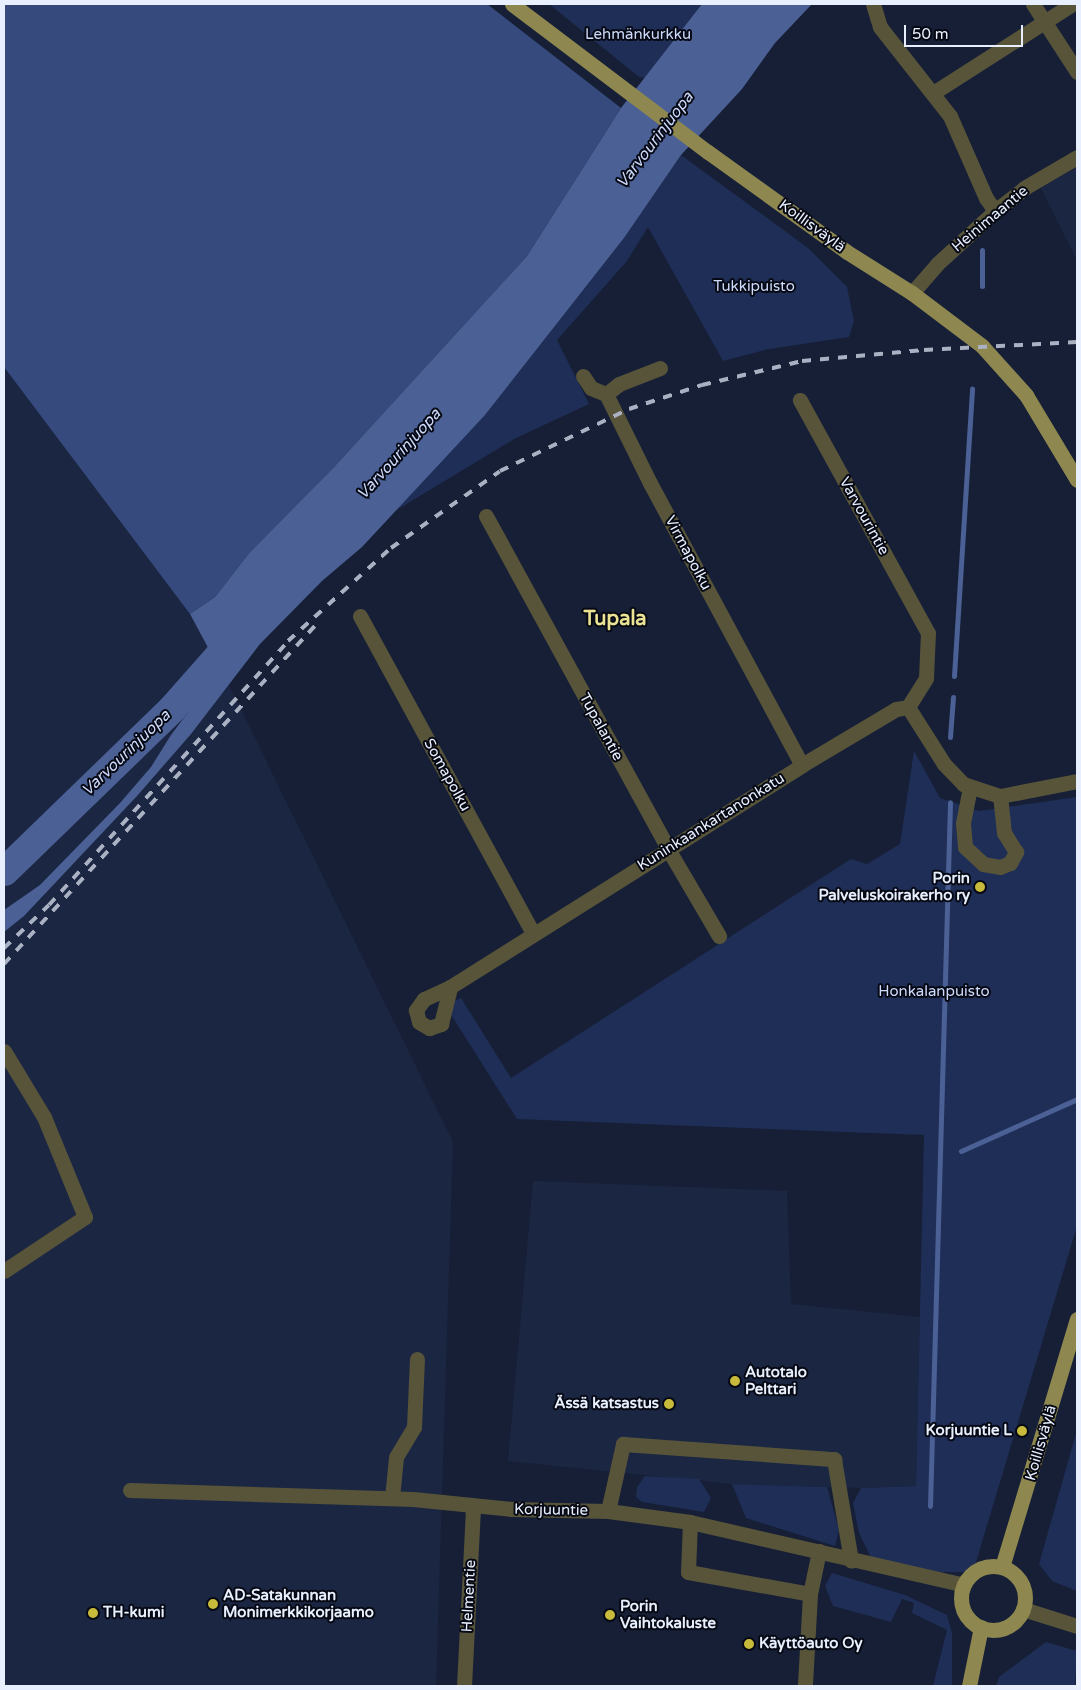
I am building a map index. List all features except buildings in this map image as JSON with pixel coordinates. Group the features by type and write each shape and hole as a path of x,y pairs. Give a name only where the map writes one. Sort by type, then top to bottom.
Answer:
{"main road":[{"name":"Koillisväylä","path":"512,4 708,152 847,252 912,293 982,346 1026,395 1077,480"},
{"name":"Koillisväylä","path":"1002,1567 1077,1319"},
{"path":"993,1566 1002,1567 1012,1572 1021,1584 1025,1599 1023,1609 1011,1624 996,1629 981,1628 966,1615 962,1605 964,1585 976,1571 993,1566"},
{"path":"969,1686 981,1628"}],"street":[{"path":"873,4 880,27 933,93 963,140 986,198 995,211"},
{"path":"1033,4 1077,72"},
{"path":"933,93 1072,4"},
{"name":"Heinimaantie","path":"912,293 937,264 995,211 1024,188 1077,157"},
{"path":"583,376 591,388 606,394 620,384 660,368"},
{"name":"Virmapolku","path":"606,394 650,483 802,765"},
{"name":"Varvourintie","path":"800,400 928,633 926,678 908,707"},
{"name":"Tupalantie","path":"486,516 668,849 720,936"},
{"name":"Somapolku","path":"360,616 533,933"},
{"path":"908,707 944,764 970,787 1000,796 1077,781"},
{"name":"Kuninkaankartanonkatu","path":"450,987 802,765 896,709 908,707"},
{"path":"970,787 963,823 965,847 983,864 1000,867 1010,863 1016,852 1004,833 1000,796"},
{"path":"4,1051 44,1117 85,1217 4,1270"},
{"path":"392,1498 396,1457 414,1427 417,1359"},
{"path":"608,1511 623,1444 834,1459 851,1561"},
{"name":"Korjuuntie","path":"130,1490 392,1498 473,1506 608,1511 690,1522 851,1561 964,1585"},
{"name":"Helmentie","path":"464,1686 473,1506"},
{"path":"690,1522 688,1572 810,1594"},
{"path":"805,1684 810,1594 819,1552"},
{"path":"1023,1609 1077,1626"}],"shaded area":[{"path":"4,4 487,4 621,108 527,256 334,467 250,552 215,597 190,614 4,367"},
{"path":"1077,167 1077,260 1041,188"},
{"path":"4,367 190,614 228,683 453,1142 436,1686 4,1686"},
{"path":"533,1181 787,1191 791,1304 920,1317 916,1486 861,1488 732,1484 508,1461"}],"green space":[{"name":"Lehmänkurkku","path":"549,4 702,4 647,78 639,77"},
{"name":"Tukkipuisto","path":"681,155 808,248 847,287 854,321 849,337 769,349 723,361 648,227 627,261 557,340 589,404 514,439 390,514 485,415 624,238"},
{"name":"Honkalanpuisto","path":"914,751 940,798 979,811 1077,797 1077,1226 973,1572 940,1572 872,1560 859,1533 853,1503 861,1488 916,1486 924,1135 517,1119 445,1005 461,998 511,1078 851,859 867,864 900,844"},
{"path":"1077,1430 1077,1591 1052,1581 1039,1564"},
{"path":"645,1476 699,1479 711,1498 704,1512 642,1502 636,1497 637,1487"},
{"path":"732,1484 827,1487 839,1530 835,1546 746,1518"},
{"path":"832,1573 905,1595 947,1615 952,1633 952,1686 933,1686 947,1630 912,1613 914,1603 902,1599 891,1622 833,1606 825,1586"},
{"path":"1046,1642 1077,1651 1075,1686 996,1686 999,1677"}],"water":[{"path":"702,4 812,4 775,43 742,89 681,155 624,238 485,415 362,547 322,581 260,644 191,734 137,796 24,916 4,932 4,910 40,885 120,803 151,767 171,735 220,670 190,614 215,597 250,552 334,467 527,256 621,108"}],"waterway":[{"path":"982,250 982,286"},
{"path":"954,676 972,389"},
{"name":"Varvourinjuopa","path":"4,871 172,708 241,630"},
{"path":"950,737 953,697"},
{"path":"930,1506 950,802"},
{"path":"961,1151 1077,1099"}],"railway":[{"path":"4,948 49,905 288,641 391,548 500,471 629,409 702,385 802,361 924,350 1077,342"},
{"path":"4,964 317,624"}],"place":[{"name":"Porin Palveluskoirakerho ry","path":"980,887"},
{"name":"Autotalo Pelttari","path":"735,1381"},
{"name":"Ässä katsastus","path":"669,1404"},
{"name":"Korjuuntie L","path":"1022,1431"},
{"name":"AD-Satakunnan Monimerkkikorjaamo","path":"213,1604"},
{"name":"TH-kumi","path":"93,1613"},
{"name":"Porin Vaihtokaluste","path":"610,1615"},
{"name":"Käyttöauto Oy","path":"749,1644"}],"district":[{"name":"Tupala","path":"615,619"}]}
